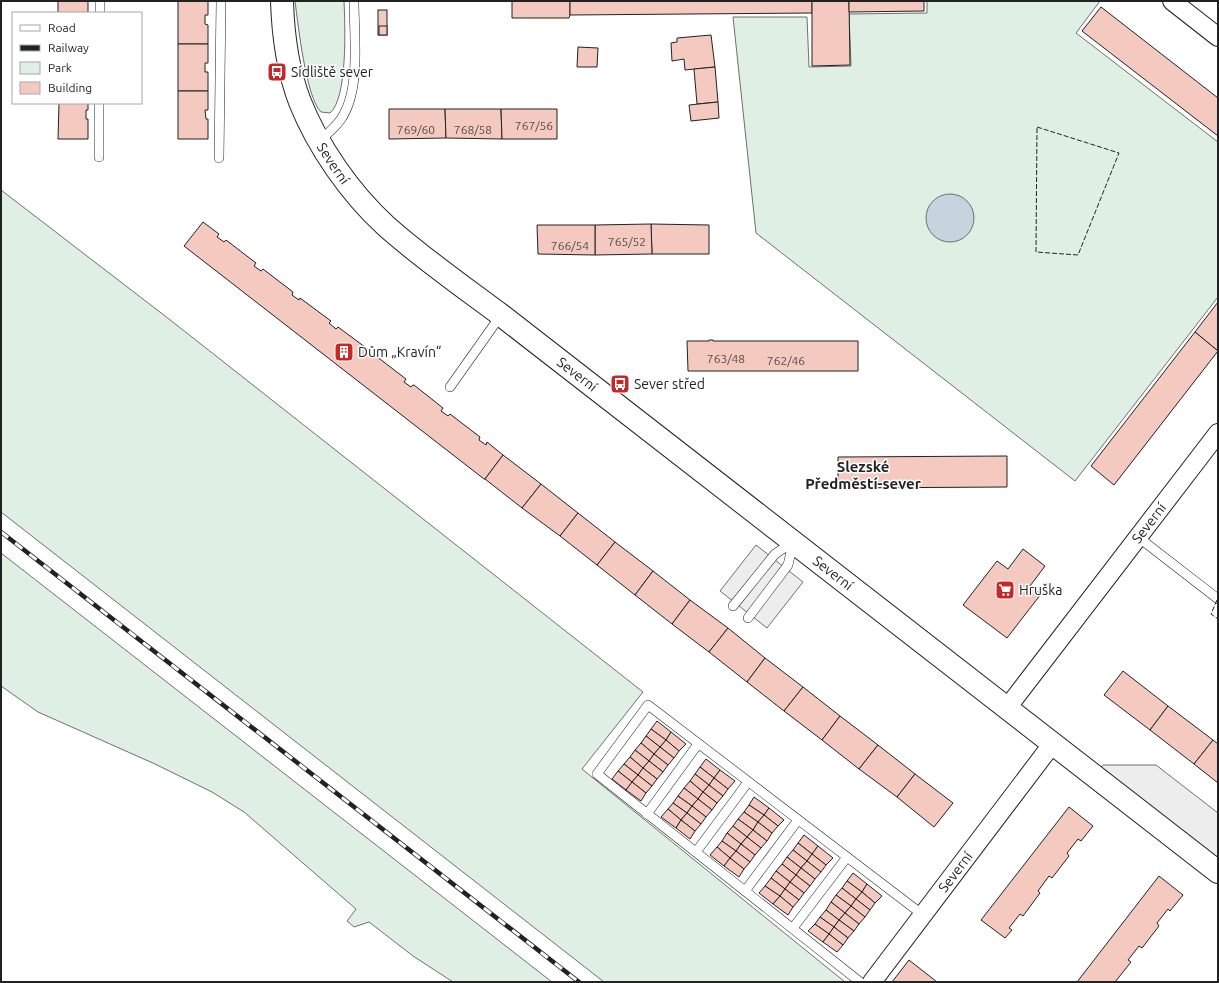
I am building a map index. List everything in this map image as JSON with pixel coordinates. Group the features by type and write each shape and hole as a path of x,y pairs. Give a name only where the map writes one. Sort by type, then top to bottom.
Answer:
{"street":[{"name":"Severní","path":"282,1 283,24 294,83 300,102 319,141 348,184 384,224 410,246 1218,872"},
{"path":"1172,1 1218,37"},
{"name":"Severní","path":"1007,708 1218,433"},
{"name":"Severní","path":"872,982 1052,743"}],"lane":[{"path":"100,1 100,12"},
{"path":"219,158 221,1"},
{"path":"319,141 335,127 342,118 351,98 354,73 354,1"},
{"path":"99,104 99,157"},
{"path":"450,387 501,315"},
{"path":"1138,537 1218,599"},
{"path":"733,606 774,554 793,542"},
{"path":"748,618 788,565 793,542"},
{"path":"860,982 597,774 648,705 923,915"},
{"path":"647,814 698,744"},
{"path":"696,852 748,782"},
{"path":"745,891 798,820"},
{"path":"793,928 847,857"}],"green space":[{"path":"295,1 344,1 345,43 343,77 336,105 330,113 321,112 311,92 301,43"},
{"path":"927,1 1100,1 1076,33 1218,142 1218,297 1075,481 756,233 733,17 807,17 809,67 851,66 849,14 927,13"},
{"path":"1,190 169,319 643,692 582,769 845,982 604,982 1,512"},
{"path":"1,553 552,982 453,982 413,956 369,922 354,927 347,921 356,909 244,812 212,792 155,764 38,712 1,686"}],"shaded area":[{"path":"945,194 955,194 967,201 974,213 974,223 967,235 955,242 945,242 937,238 930,231 926,223 926,213 930,205 937,198"},
{"path":"756,545 803,582 767,628 720,591"},
{"path":"1103,765 1156,765 1218,813 1218,872 1094,775"}],"building":[{"path":"58,1 88,1 88,12 58,12"},
{"path":"178,1 208,1 208,15 205,15 205,24 208,25 208,44 178,44"},
{"path":"512,1 570,1 570,15 569,18 512,18"},
{"path":"570,1 812,1 812,13 570,15"},
{"path":"812,1 849,1 850,65 812,66"},
{"path":"849,1 924,1 924,11 849,12"},
{"path":"1101,7 1218,98 1218,136 1082,31"},
{"path":"378,10 387,10 387,35 378,35"},
{"path":"379,26 387,26 387,35 379,35"},
{"path":"711,35 715,67 685,70 684,59 672,61 671,43 677,42 677,38"},
{"path":"178,44 208,44 208,63 205,63 205,72 208,72 208,91 178,91"},
{"path":"578,47 598,48 597,67 577,67"},
{"path":"715,67 718,102 697,104 694,69"},
{"path":"178,91 208,91 208,110 205,110 206,119 208,119 208,139 178,139"},
{"path":"718,102 719,118 691,121 689,105"},
{"path":"59,104 88,104 86,119 88,119 88,139 58,139"},
{"path":"389,109 445,109 446,138 389,139"},
{"path":"445,109 501,109 502,139 446,138"},
{"path":"501,109 557,109 557,139 502,139"},
{"name":"Dům „Kravín“","path":"203,222 219,234 217,237 224,242 226,240 256,263 254,266 261,271 263,269 293,292 292,295 299,300 300,298 331,321 329,323 336,329 338,327 369,350 367,353 374,358 376,356 406,379 404,382 411,387 414,385 443,408 441,411 448,416 450,414 480,437 479,440 486,445 487,442 503,455 485,479 184,246"},
{"path":"651,224 709,225 709,254 652,254"},
{"path":"651,224 652,254 595,255 595,225"},
{"path":"537,225 595,225 595,255 538,254"},
{"path":"1218,302 1218,351 1195,332"},
{"path":"1195,332 1218,351 1114,485 1091,466"},
{"path":"687,341 858,341 858,371 688,371"},
{"path":"503,455 541,484 522,508 485,479"},
{"path":"1007,456 1007,487 838,488 838,457"},
{"path":"541,484 578,513 560,536 522,508"},
{"path":"578,513 615,542 597,565 560,536"},
{"path":"615,542 653,571 635,595 597,565"},
{"name":"Hruška","path":"1023,549 1045,566 1030,586 1041,594 1007,638 963,605 997,561 1008,569"},
{"path":"653,571 690,600 672,624 635,595"},
{"path":"690,600 728,628 709,652 672,624"},
{"path":"728,628 765,658 747,682 709,652"},
{"path":"765,658 803,687 784,711 747,682"},
{"path":"1123,671 1168,706 1150,730 1104,695"},
{"path":"803,687 840,716 822,740 784,711"},
{"path":"1168,706 1213,740 1194,764 1150,730"},
{"path":"840,716 878,745 859,769 822,740"},
{"path":"657,721 671,732 666,740 651,729"},
{"path":"651,729 666,740 660,747 646,736"},
{"path":"671,732 686,744 679,751 666,740"},
{"path":"646,736 660,747 654,754 641,743"},
{"path":"666,740 679,751 674,758 660,747"},
{"path":"1213,740 1218,744 1218,783 1194,764"},
{"path":"641,743 654,754 649,761 635,750"},
{"path":"878,745 915,774 897,797 859,769"},
{"path":"660,747 674,758 668,765 654,754"},
{"path":"635,750 649,761 643,768 630,757"},
{"path":"654,754 668,765 663,772 649,761"},
{"path":"630,757 643,768 638,775 624,764"},
{"path":"706,759 720,770 714,778 700,767"},
{"path":"649,761 663,772 657,779 643,768"},
{"path":"624,764 638,775 632,782 618,771"},
{"path":"700,767 714,778 709,785 695,774"},
{"path":"643,768 657,779 652,786 638,775"},
{"path":"720,770 735,781 728,789 714,778"},
{"path":"618,771 632,782 626,790 612,779"},
{"path":"695,774 709,785 703,792 690,781"},
{"path":"915,774 953,803 934,827 897,797"},
{"path":"638,775 652,786 646,793 632,782"},
{"path":"714,778 728,789 723,796 709,785"},
{"path":"690,781 703,792 698,799 684,788"},
{"path":"632,782 646,793 641,801 626,790"},
{"path":"709,785 723,796 717,803 703,792"},
{"path":"684,788 698,799 692,806 678,796"},
{"path":"703,792 717,803 712,810 698,799"},
{"path":"678,796 692,806 687,813 673,803"},
{"path":"754,797 769,808 764,815 749,805"},
{"path":"698,799 712,810 706,817 692,806"},
{"path":"673,803 687,813 681,820 668,809"},
{"path":"749,805 764,815 758,822 744,812"},
{"path":"692,806 706,817 701,824 687,813"},
{"path":"1069,807 1093,826 1081,841 1078,839 1067,853 1069,856 1052,878 1049,876 1038,891 1040,893 1023,916 1020,914 1009,928 1012,930 1005,938 981,920"},
{"path":"769,808 784,820 778,826 764,815"},
{"path":"668,809 681,820 676,828 661,817"},
{"path":"744,812 758,822 753,830 738,819"},
{"path":"687,813 701,824 695,831 681,820"},
{"path":"764,815 778,826 772,833 758,822"},
{"path":"738,819 753,830 747,837 733,826"},
{"path":"681,820 695,831 690,839 676,828"},
{"path":"758,822 772,833 767,841 753,830"},
{"path":"733,826 747,837 741,844 727,833"},
{"path":"753,830 767,841 761,848 747,837"},
{"path":"727,833 741,844 736,851 722,841"},
{"path":"804,835 818,846 812,854 798,843"},
{"path":"747,837 761,848 755,855 741,844"},
{"path":"722,841 736,851 730,858 717,847"},
{"path":"798,843 812,854 807,861 793,850"},
{"path":"741,844 755,855 750,862 736,851"},
{"path":"818,846 833,858 826,865 812,854"},
{"path":"717,847 730,858 724,866 710,855"},
{"path":"793,850 807,861 801,868 787,857"},
{"path":"736,851 750,862 744,869 730,858"},
{"path":"812,854 826,865 821,872 807,861"},
{"path":"787,857 801,868 796,875 782,864"},
{"path":"730,858 744,869 739,877 724,866"},
{"path":"807,861 821,872 815,879 801,868"},
{"path":"782,864 796,875 790,882 776,871"},
{"path":"801,868 815,879 810,886 796,875"},
{"path":"776,871 790,882 785,889 771,878"},
{"path":"853,873 867,884 862,892 847,881"},
{"path":"796,875 810,886 804,893 790,882"},
{"path":"1159,876 1183,895 1170,911 1168,909 1157,923 1159,926 1142,948 1139,946 1128,960 1131,962 1115,982 1077,982"},
{"path":"771,878 785,889 780,896 765,886"},
{"path":"847,881 862,892 856,899 842,888"},
{"path":"790,882 804,893 799,900 785,889"},
{"path":"867,884 882,896 875,903 862,892"},
{"path":"765,886 780,896 773,904 759,893"},
{"path":"842,888 856,899 851,906 836,895"},
{"path":"785,889 799,900 793,907 780,896"},
{"path":"862,892 875,903 870,910 856,899"},
{"path":"836,895 851,906 845,913 831,902"},
{"path":"780,896 793,907 788,915 773,904"},
{"path":"856,899 870,910 865,917 851,906"},
{"path":"831,902 845,913 839,920 826,910"},
{"path":"851,906 865,917 859,924 845,913"},
{"path":"826,910 839,920 834,927 820,917"},
{"path":"845,913 859,924 854,931 839,920"},
{"path":"820,917 834,927 829,934 815,924"},
{"path":"839,920 854,931 848,938 834,927"},
{"path":"815,924 829,934 823,942 808,931"},
{"path":"834,927 848,938 843,945 829,934"},
{"path":"829,934 843,945 837,952 823,942"},
{"path":"909,960 937,982 892,982"}],"railway":[{"path":"1,532 579,982"}],"fence":[{"path":"1037,127 1119,153 1078,255 1036,252 1037,127"},
{"path":"1217,600 1211,614 1218,619"}],"place":[{"name":"Sídliště sever","path":"277,72"},
{"name":"Dům „Kravín“","path":"344,352"},
{"name":"Sever střed","path":"620,384"},
{"name":"Hruška","path":"1005,590"}],"district":[{"name":"Slezské Předměstí-sever","path":"863,474"}]}
